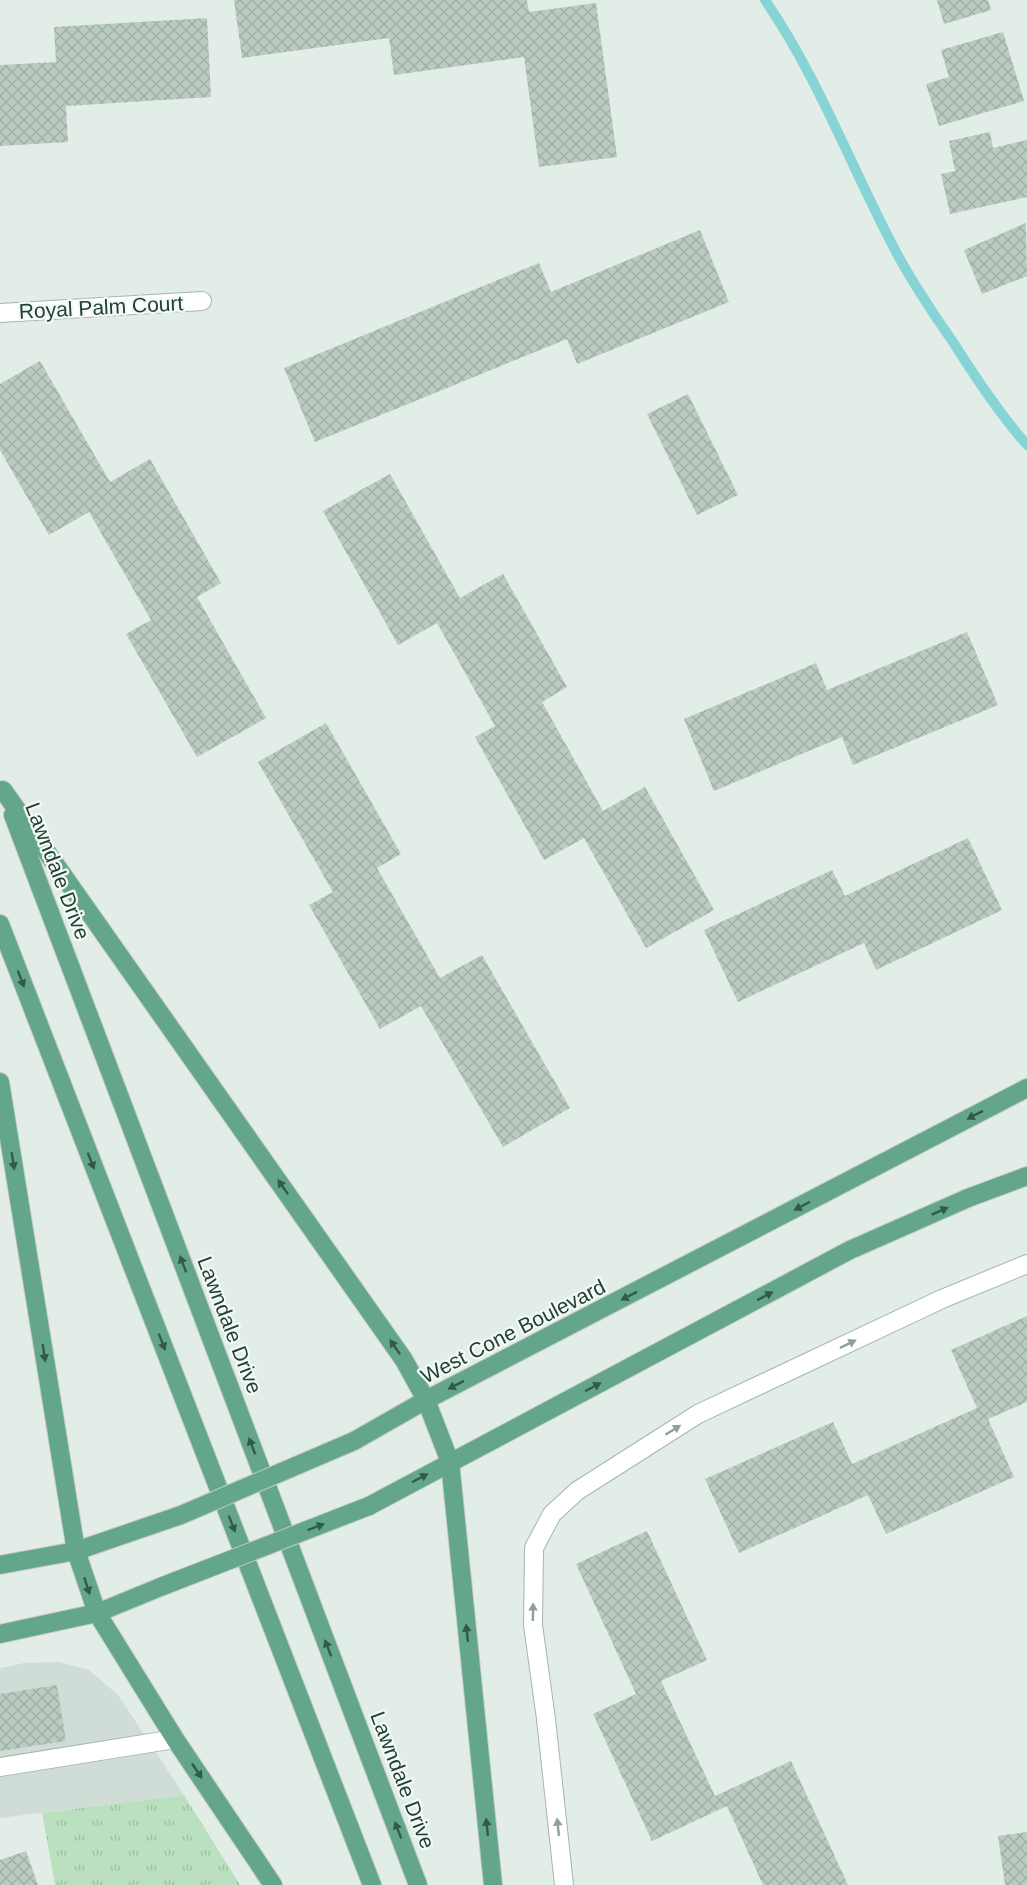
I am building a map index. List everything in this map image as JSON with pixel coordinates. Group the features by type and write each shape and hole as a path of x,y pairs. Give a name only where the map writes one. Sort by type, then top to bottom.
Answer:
{"main road":[{"path":"2,786 404,1360 426,1400 450,1462 493,1885"},
{"name":"Lawndale Drive","path":"2,786 418,1885"},
{"path":"0,924 372,1885"},
{"path":"0,1082 76,1551 97,1613 175,1738 273,1885"},
{"name":"West Cone Boulevard","path":"0,1565 76,1551 181,1515 354,1442 426,1400 1027,1088"},
{"path":"0,1634 97,1613 369,1506 850,1250 968,1198 1027,1176"}],"street":[{"name":"Royal Palm Court","path":"0,313 202,301"},
{"path":"564,1885 533,1625 534,1548 552,1514 577,1491 698,1414 942,1299 1027,1264"},
{"path":"0,1767 175,1738"}],"shaded area":[{"path":"59,1662 89,1670 118,1695 184,1795 0,1818 0,1668 24,1663"}],"green space":[{"path":"184,1795 240,1885 55,1885 42,1813"}],"building":[{"path":"234,0 527,0 529,12 596,3 617,157 539,167 524,57 394,75 389,38 242,58"},
{"path":"937,0 988,0 991,10 944,24"},
{"path":"207,18 211,97 66,106 68,142 0,146 0,65 56,62 54,27"},
{"path":"1003,32 1024,101 939,126 926,84 949,77 941,50"},
{"path":"990,132 993,148 1027,140 1027,197 950,214 941,174 955,171 949,141"},
{"path":"1026,223 1027,276 982,294 964,250"},
{"path":"700,230 729,302 577,364 567,339 315,442 284,368 539,263 551,292"},
{"path":"40,361 110,482 150,459 221,583 197,597 266,718 197,757 126,634 151,620 89,512 49,535 0,450 0,384"},
{"path":"688,394 738,495 697,515 647,414"},
{"path":"390,474 460,598 503,574 567,687 542,702 603,811 645,787 714,910 646,948 584,838 544,860 475,737 495,726 437,623 398,645 323,511"},
{"path":"967,632 998,705 853,765 842,737 714,791 684,719 816,663 827,690"},
{"path":"326,723 401,854 377,868 440,978 482,955 570,1108 503,1147 421,1006 380,1029 309,905 333,892 258,762"},
{"path":"968,838 1002,910 876,970 864,943 738,1002 704,930 832,870 845,896"},
{"path":"1027,1316 1027,1402 988,1419 1014,1477 886,1534 868,1495 739,1553 705,1479 833,1422 852,1464 977,1408 951,1350"},
{"path":"647,1531 707,1660 661,1681 715,1796 791,1761 848,1885 763,1885 727,1806 652,1841 593,1714 636,1694 576,1564"},
{"path":"57,1685 66,1741 0,1751 0,1694"},
{"path":"1027,1832 1027,1885 1005,1885 998,1836"},
{"path":"26,1851 38,1885 0,1885 0,1860"}],"waterway":[{"path":"765,0 784,29 818,91 908,274 988,395 1027,445"}]}
